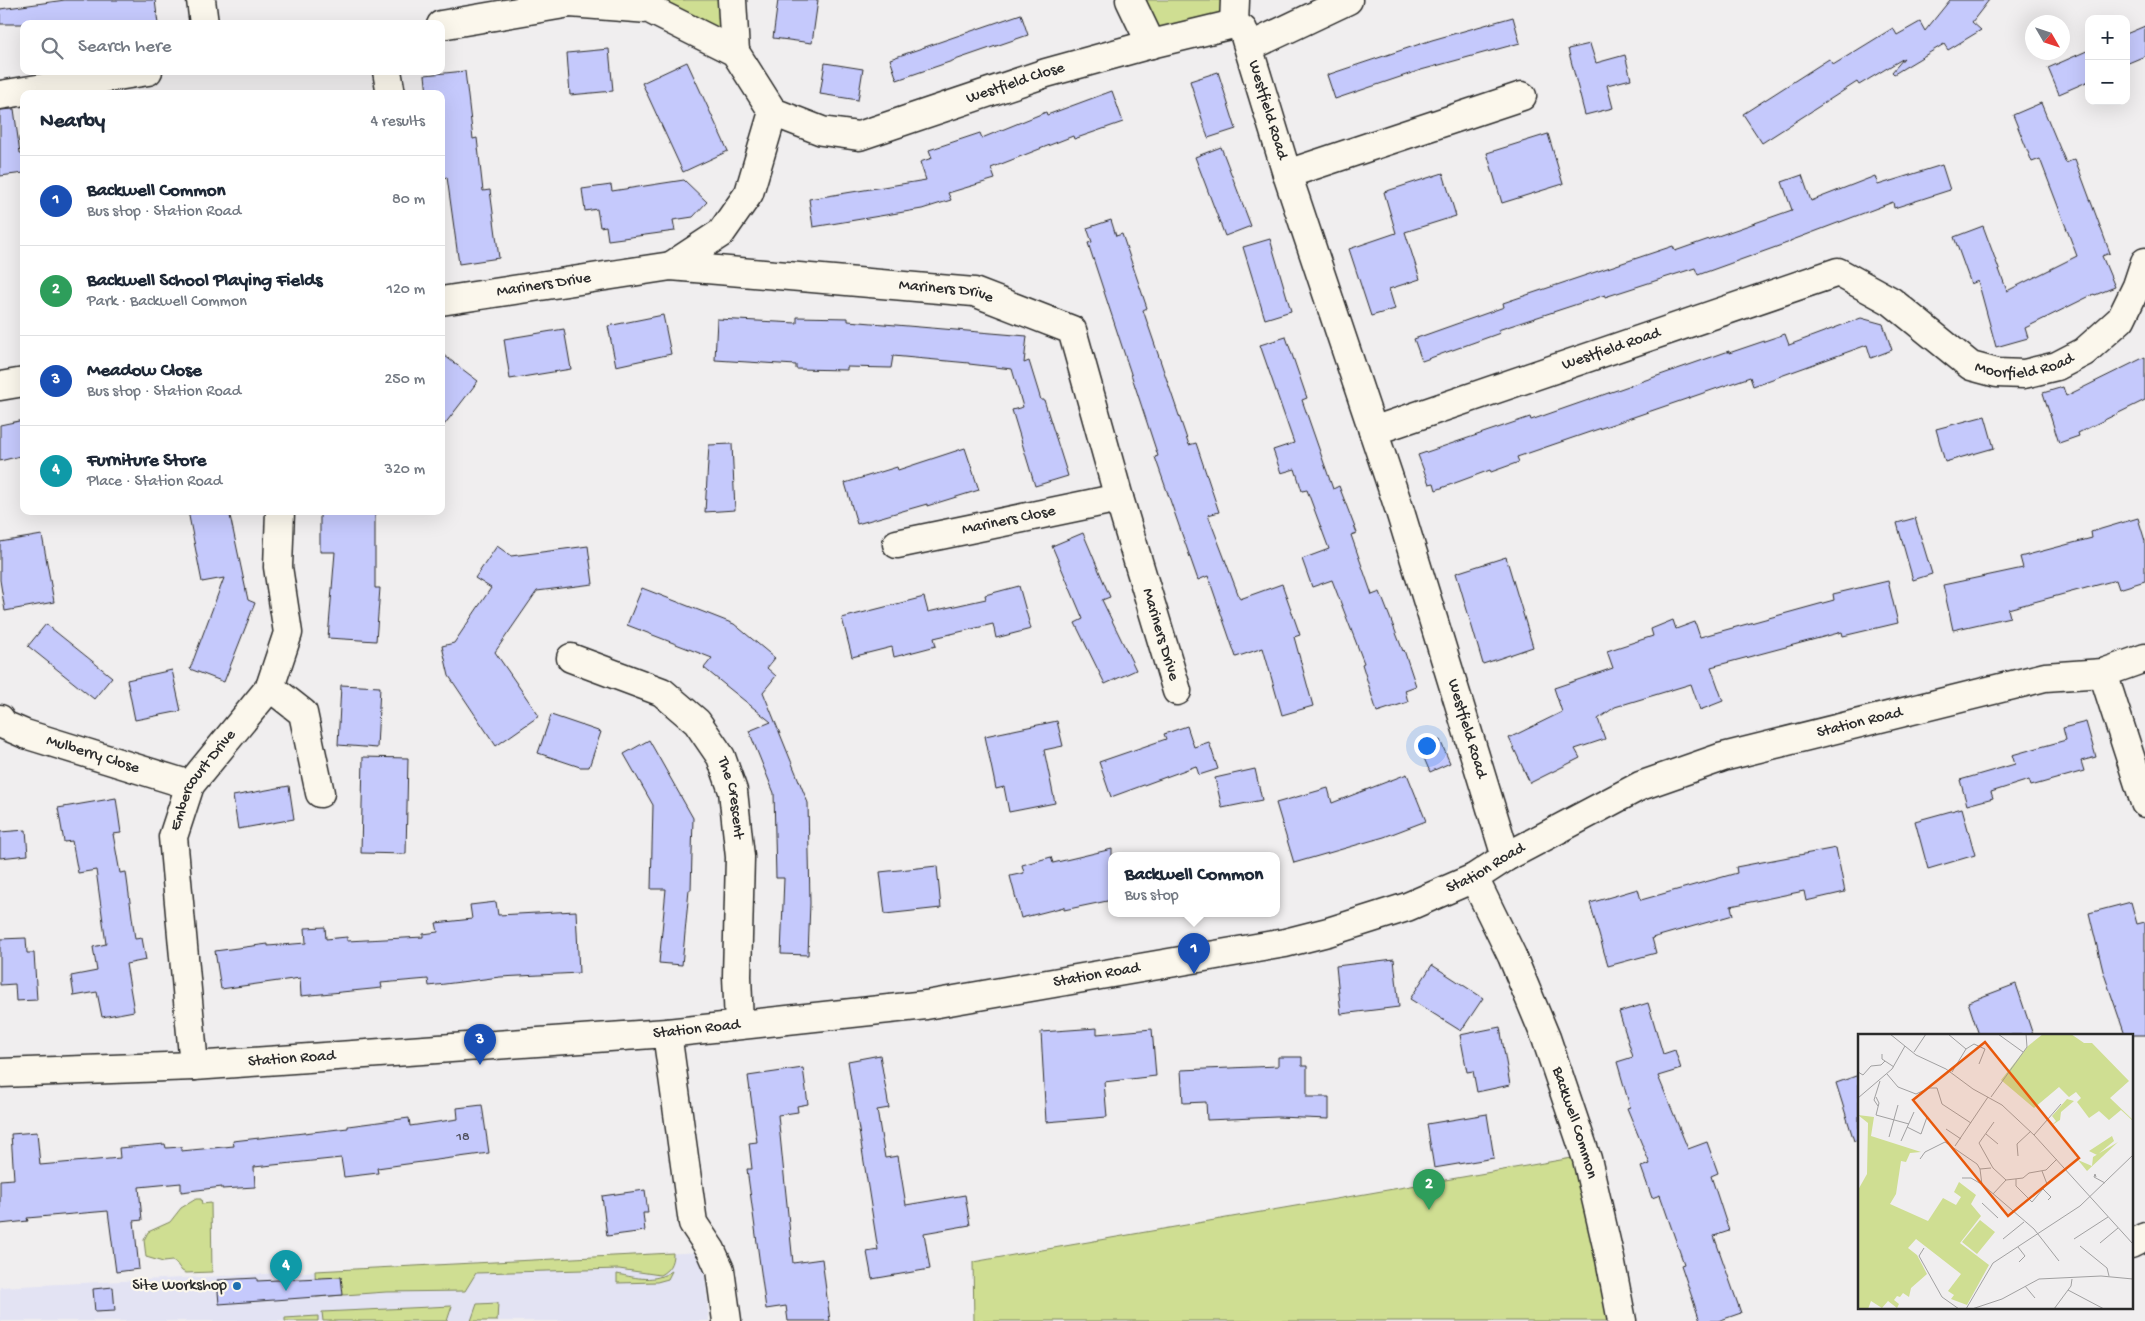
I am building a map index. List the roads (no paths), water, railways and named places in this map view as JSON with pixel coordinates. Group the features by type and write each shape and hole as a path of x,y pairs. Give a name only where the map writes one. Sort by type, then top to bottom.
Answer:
{"street":[{"path":"201,0 204,20"},
{"path":"671,266 721,234 749,193 773,112 735,52 732,0"},
{"path":"1130,0 1151,44"},
{"path":"1249,47 1348,0"},
{"path":"445,24 572,1 649,9 735,52"},
{"name":"Westfield Close","path":"773,112 822,131 859,136 1046,73 1151,44 1235,12 1249,47"},
{"name":"Westfield Road","path":"1249,47 1288,174 1374,430 1506,857"},
{"path":"31,90 123,75"},
{"path":"388,75 390,90"},
{"path":"0,95 20,92"},
{"name":"Westfield Road","path":"1288,174 1522,96"},
{"name":"Moorfield Road","path":"1850,279 1891,301 1971,366 1996,373 2024,374 2057,366 2084,352 2121,319 2138,286 2145,262"},
{"name":"Mariners Drive","path":"445,300 671,266 974,292 1072,330 1176,691"},
{"name":"Westfield Road","path":"1374,430 1838,272 1850,279"},
{"path":"0,386 20,383"},
{"name":"Mariners Close","path":"897,544 1119,498"},
{"name":"Embercourt Drive","path":"194,1066 173,838 190,785 270,688 288,633 278,566 280,515"},
{"name":"The Crescent","path":"571,658 662,692 697,722 720,757 733,791 740,857 737,976 739,1024"},
{"name":"Station Road","path":"0,1073 194,1066 667,1032 926,1005 1285,943 1328,932 1407,907 1474,878 1506,857 1640,786 1723,757 2045,676 2103,673 2145,658"},
{"path":"2103,673 2145,803"},
{"path":"270,688 303,713 320,793"},
{"name":"Mulberry Close","path":"0,719 4,725 25,734 190,785"},
{"name":"Backwell Common","path":"1474,878 1512,956 1542,1029 1587,1159 1622,1321"},
{"path":"667,1032 693,1223 711,1250 720,1270 727,1321"},
{"path":"2132,1243 2145,1236"}],"place":[{"name":"Backwell Common","path":"1194,974"},
{"name":"Meadow Close","path":"480,1065"},
{"name":"Backwell School Playing Fields","path":"1429,1210"},
{"name":"Site Workshop","path":"237,1286"},
{"name":"Furniture Store","path":"286,1291"}]}
